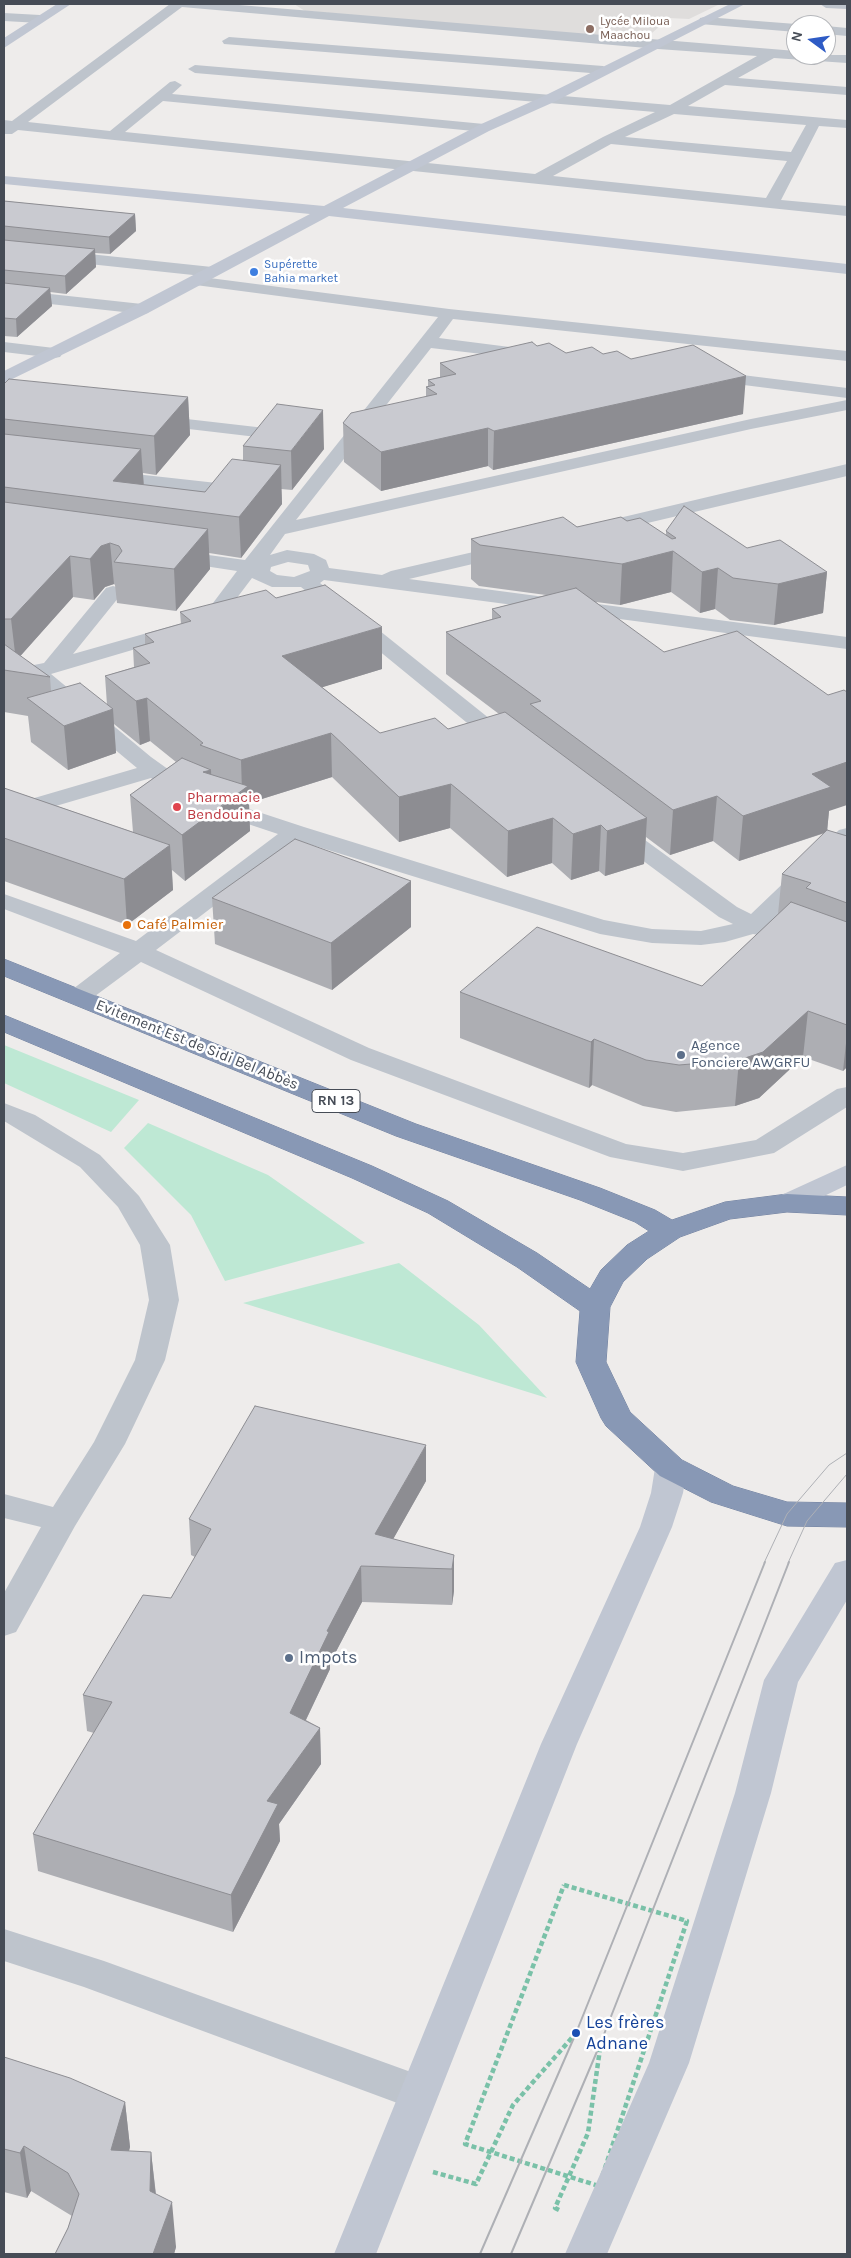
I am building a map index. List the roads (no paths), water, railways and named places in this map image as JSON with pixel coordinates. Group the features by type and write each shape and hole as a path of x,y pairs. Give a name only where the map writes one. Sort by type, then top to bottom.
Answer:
{"highway":[{"name":"Evitement Est de Sidi Bel Abbès","path":"4,967 406,1130 645,1216 670,1231"},
{"path":"4,1023 353,1168 438,1207 527,1260 595,1307"},
{"path":"847,1206 787,1202 725,1211 670,1231 637,1252 611,1278 595,1307 591,1362 617,1418 671,1468 722,1494 787,1514 847,1515"}],"main road":[{"path":"4,44 65,4"},
{"path":"4,378 142,309 484,128 549,99 603,70 658,46 739,4"},
{"path":"4,180 325,211 847,269"},
{"path":"269,224 328,229"},
{"path":"544,251 632,261"},
{"path":"787,1202 847,1174"},
{"path":"354,2254 559,1744 656,1527 667,1493 671,1468"},
{"path":"592,2241 670,2063 754,1793 781,1680 847,1572"}],"street":[{"path":"7,128 178,4"},
{"path":"187,4 273,8 658,46 847,60"},
{"path":"826,4 847,5"},
{"path":"112,136 229,41 273,8"},
{"path":"4,17 40,19"},
{"path":"705,21 786,27"},
{"path":"229,41 603,70"},
{"path":"537,179 608,140 675,108 772,54"},
{"path":"195,69 847,124"},
{"path":"721,81 847,91"},
{"path":"160,97 484,128"},
{"path":"340,127 355,117"},
{"path":"772,202 794,157 815,121"},
{"path":"7,128 304,154 847,211"},
{"path":"608,140 794,157"},
{"path":"304,154 318,143"},
{"path":"4,250 212,272"},
{"path":"194,281 449,314 847,356"},
{"path":"4,294 142,309"},
{"path":"4,668 43,670 206,621 220,609 255,567 278,530 449,314"},
{"path":"427,342 546,356"},
{"path":"4,347 54,353"},
{"path":"694,374 847,393"},
{"path":"278,530 751,424 847,405"},
{"path":"131,417 308,438"},
{"path":"328,440 347,442"},
{"path":"587,531 847,470"},
{"path":"90,475 264,495"},
{"path":"283,497 302,499"},
{"path":"376,581 530,544"},
{"path":"151,554 255,567 277,557 297,556 314,560 320,564 312,577"},
{"path":"255,567 259,573 272,581 282,583 312,577 376,581 847,643"},
{"path":"312,577 524,758"},
{"path":"43,670 113,592"},
{"path":"812,638 847,628"},
{"path":"43,670 154,770 184,792 224,808 296,832 600,927 652,936 701,938 725,935 753,925 847,835"},
{"path":"4,802 14,806 32,806 154,770"},
{"path":"599,815 700,892 753,925 784,938"},
{"path":"78,997 296,832"},
{"path":"4,901 138,951 360,1054 620,1151 683,1162 764,1147 847,1095"},
{"path":"4,1111 25,1121 90,1161 129,1202 155,1244 164,1300 150,1360 109,1444 61,1521 4,1623"},
{"path":"4,1506 61,1521"},
{"path":"4,1945 90,1973 419,2093"}],"tram line":[{"path":"764,1563 787,1514 829,1465 847,1453"},
{"path":"788,1563 807,1521 847,1474"},
{"path":"480,2254 576,2033 765,1562"},
{"path":"511,2254 601,2042 789,1562"}],"place":[{"name":"Lycée Miloua Maachou","path":"590,29"},
{"name":"Supérette Bahia market","path":"254,272"},
{"name":"Pharmacie Bendouina","path":"177,807"},
{"name":"Café Palmier","path":"127,925"},
{"name":"Agence Fonciere AWGRFU","path":"681,1055"},
{"name":"Impots","path":"289,1658"},
{"name":"Les frères Adnane","path":"576,2033"}]}
